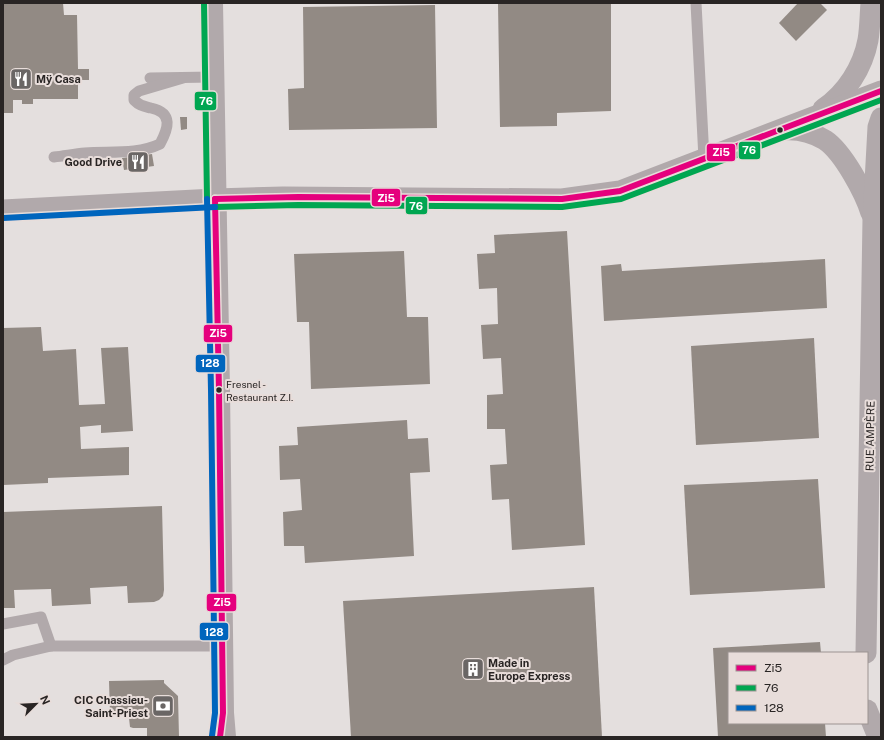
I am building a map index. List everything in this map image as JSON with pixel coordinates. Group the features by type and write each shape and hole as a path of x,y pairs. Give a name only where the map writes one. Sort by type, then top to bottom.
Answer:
{"street":[{"path":"212,3 224,737"},
{"path":"812,118 842,93 856,72 865,53 868,39 870,3"},
{"path":"3,210 215,199 298,197 562,199 620,191 881,91"},
{"name":"RUE AMPÈRE","path":"866,652 873,219 877,171 878,127 881,118"},
{"name":"RUE AMPÈRE","path":"782,130 791,129 806,132 826,141 834,148 865,194 873,219"},
{"path":"868,712 878,737"},
{"path":"220,737 223,713"}],"lane":[{"path":"696,3 704,159"},
{"path":"150,78 213,77"},
{"path":"54,157 84,153 146,150 160,144 166,131 166,116 161,111 140,106 134,100 134,95 139,91 183,78"},
{"path":"3,624 41,617 51,646"},
{"path":"3,660 13,655 51,646 222,646"}],"building":[{"path":"3,3 63,3 64,15 77,15 78,69 89,69 89,80 78,80 78,99 33,99 33,104 22,104 22,100 13,100 13,113 3,113"},
{"path":"611,3 611,111 557,113 557,126 500,127 498,4"},
{"path":"798,3 820,3 827,10 796,41 779,23"},
{"path":"435,5 437,128 289,130 288,89 304,88 303,7"},
{"path":"180,117 187,117 187,129 181,130"},
{"name":"Good Drive","path":"152,154 154,166 124,170 122,158"},
{"path":"567,231 585,545 512,550 509,499 492,500 490,465 507,464 505,429 487,429 487,395 503,394 501,358 483,359 481,325 498,324 497,288 479,289 477,254 495,253 494,235"},
{"path":"404,251 407,317 428,317 430,384 311,389 309,322 297,322 294,254"},
{"path":"825,259 827,308 604,321 601,266 621,264 622,271"},
{"path":"41,327 43,351 76,349 79,405 105,404 101,348 128,347 133,431 101,433 101,425 80,427 81,449 129,447 129,475 48,478 48,483 3,485 3,328"},
{"path":"814,338 819,438 696,445 691,346"},
{"path":"407,420 408,439 428,438 430,472 410,473 414,556 305,563 304,546 284,546 283,512 302,510 300,479 280,480 279,446 298,445 297,427"},
{"path":"818,479 825,588 690,595 684,485"},
{"path":"162,506 164,590 163,596 159,600 154,602 128,603 127,586 90,588 91,604 52,606 51,589 14,590 15,608 3,608 3,512"},
{"name":"Made in Europe Express","path":"594,587 602,737 351,737 343,601"},
{"path":"820,642 821,652 728,652 728,724 825,724 826,737 718,737 713,648"},
{"path":"164,680 164,683 178,696 179,737 147,737 147,728 130,727 129,718 133,718 133,713 110,714 109,681"}],"transit line":[{"name":"76","path":"204,3 207,199"},
{"name":"Zi5","path":"215,199 298,197 562,199 620,191 881,91"},
{"name":"76","path":"215,207 298,205 562,207 621,199 881,100"},
{"name":"128","path":"207,199 215,713 212,736"},
{"name":"Zi5","path":"215,199 223,713 220,737"},
{"name":"128","path":"3,218 215,207"}],"place":[{"name":"Mÿ Casa","path":"21,79"},
{"name":"Good Drive","path":"138,162"},
{"name":"Fresnel - Restaurant Z.I.","path":"219,390"},
{"name":"Made in Europe Express","path":"473,669"},
{"name":"CIC Chassieu- Saint-Priest","path":"163,706"}]}
